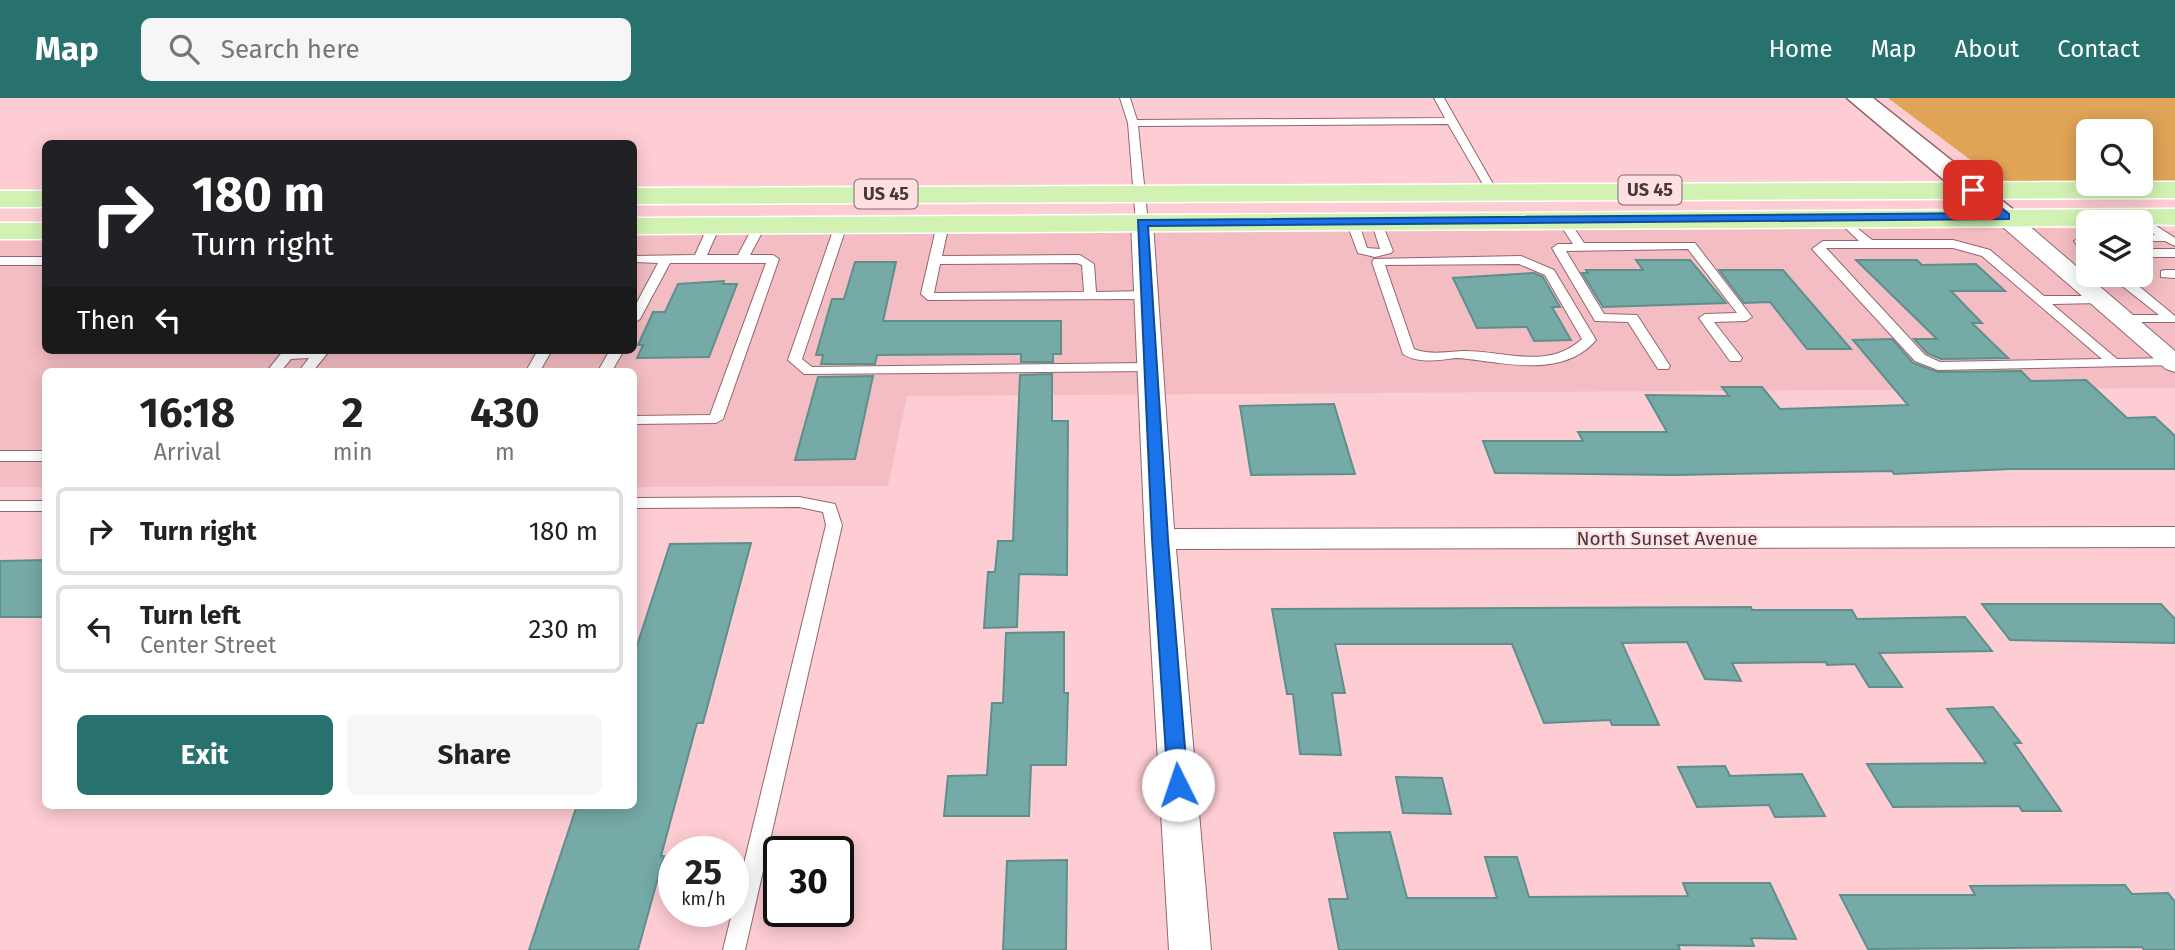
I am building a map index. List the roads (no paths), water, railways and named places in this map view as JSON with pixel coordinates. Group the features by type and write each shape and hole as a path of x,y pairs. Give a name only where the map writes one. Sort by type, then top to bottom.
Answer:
{"main road":[{"name":"US 45","path":"637,226 943,224 1140,208 1492,191 2175,190"},
{"path":"1545,191 1563,220"},
{"name":"US 45","path":"637,196 1140,208 1362,223 1647,219 1694,232 1841,218 2005,217 2076,223"},
{"path":"0,199 42,199"},
{"name":"US 45","path":"2153,230 2173,233"},
{"path":"0,231 42,231"}],"street":[{"path":"1859,98 1973,190 2076,279"},
{"path":"1140,208 1160,539 1190,950"},
{"path":"2086,287 2174,363"},
{"name":"North Sunset Avenue","path":"1160,539 2175,537"}],"lane":[{"path":"1125,98 1133,123 1140,208"},
{"path":"1438,98 1492,191"},
{"path":"1133,123 1451,121"},
{"path":"1841,218 1869,244"},
{"path":"1563,220 1581,247"},
{"path":"1362,223 1355,229 1362,251 1376,258 1521,260 1550,274 1589,340 1583,347 1559,360 1527,361 1456,355 1414,355 1408,351 1376,258"},
{"path":"943,224 927,294 932,297 1146,295"},
{"path":"742,259 760,225"},
{"path":"841,225 795,360 809,371 1150,367"},
{"path":"699,259 714,226"},
{"path":"1663,366 1632,317 1601,318 1558,248 1694,232 1746,317 1705,318 1735,358"},
{"path":"2114,363 1986,253 1953,244 1823,245 1818,248 1920,358 1938,366 2174,363"},
{"path":"2153,253 2175,253"},
{"path":"637,259 773,259 716,419 637,421"},
{"path":"935,260 1080,259 1088,264 1090,296"},
{"path":"637,313 666,260"},
{"path":"0,261 42,261"},
{"path":"2132,287 2174,320"},
{"path":"2140,294 2158,294"},
{"path":"2042,300 2100,299"},
{"path":"2123,319 2174,320"},
{"path":"276,368 287,354"},
{"path":"308,368 319,354"},
{"path":"0,456 42,456"},
{"path":"637,503 799,502 830,508 834,525 734,950"},
{"path":"0,506 42,506"}]}
